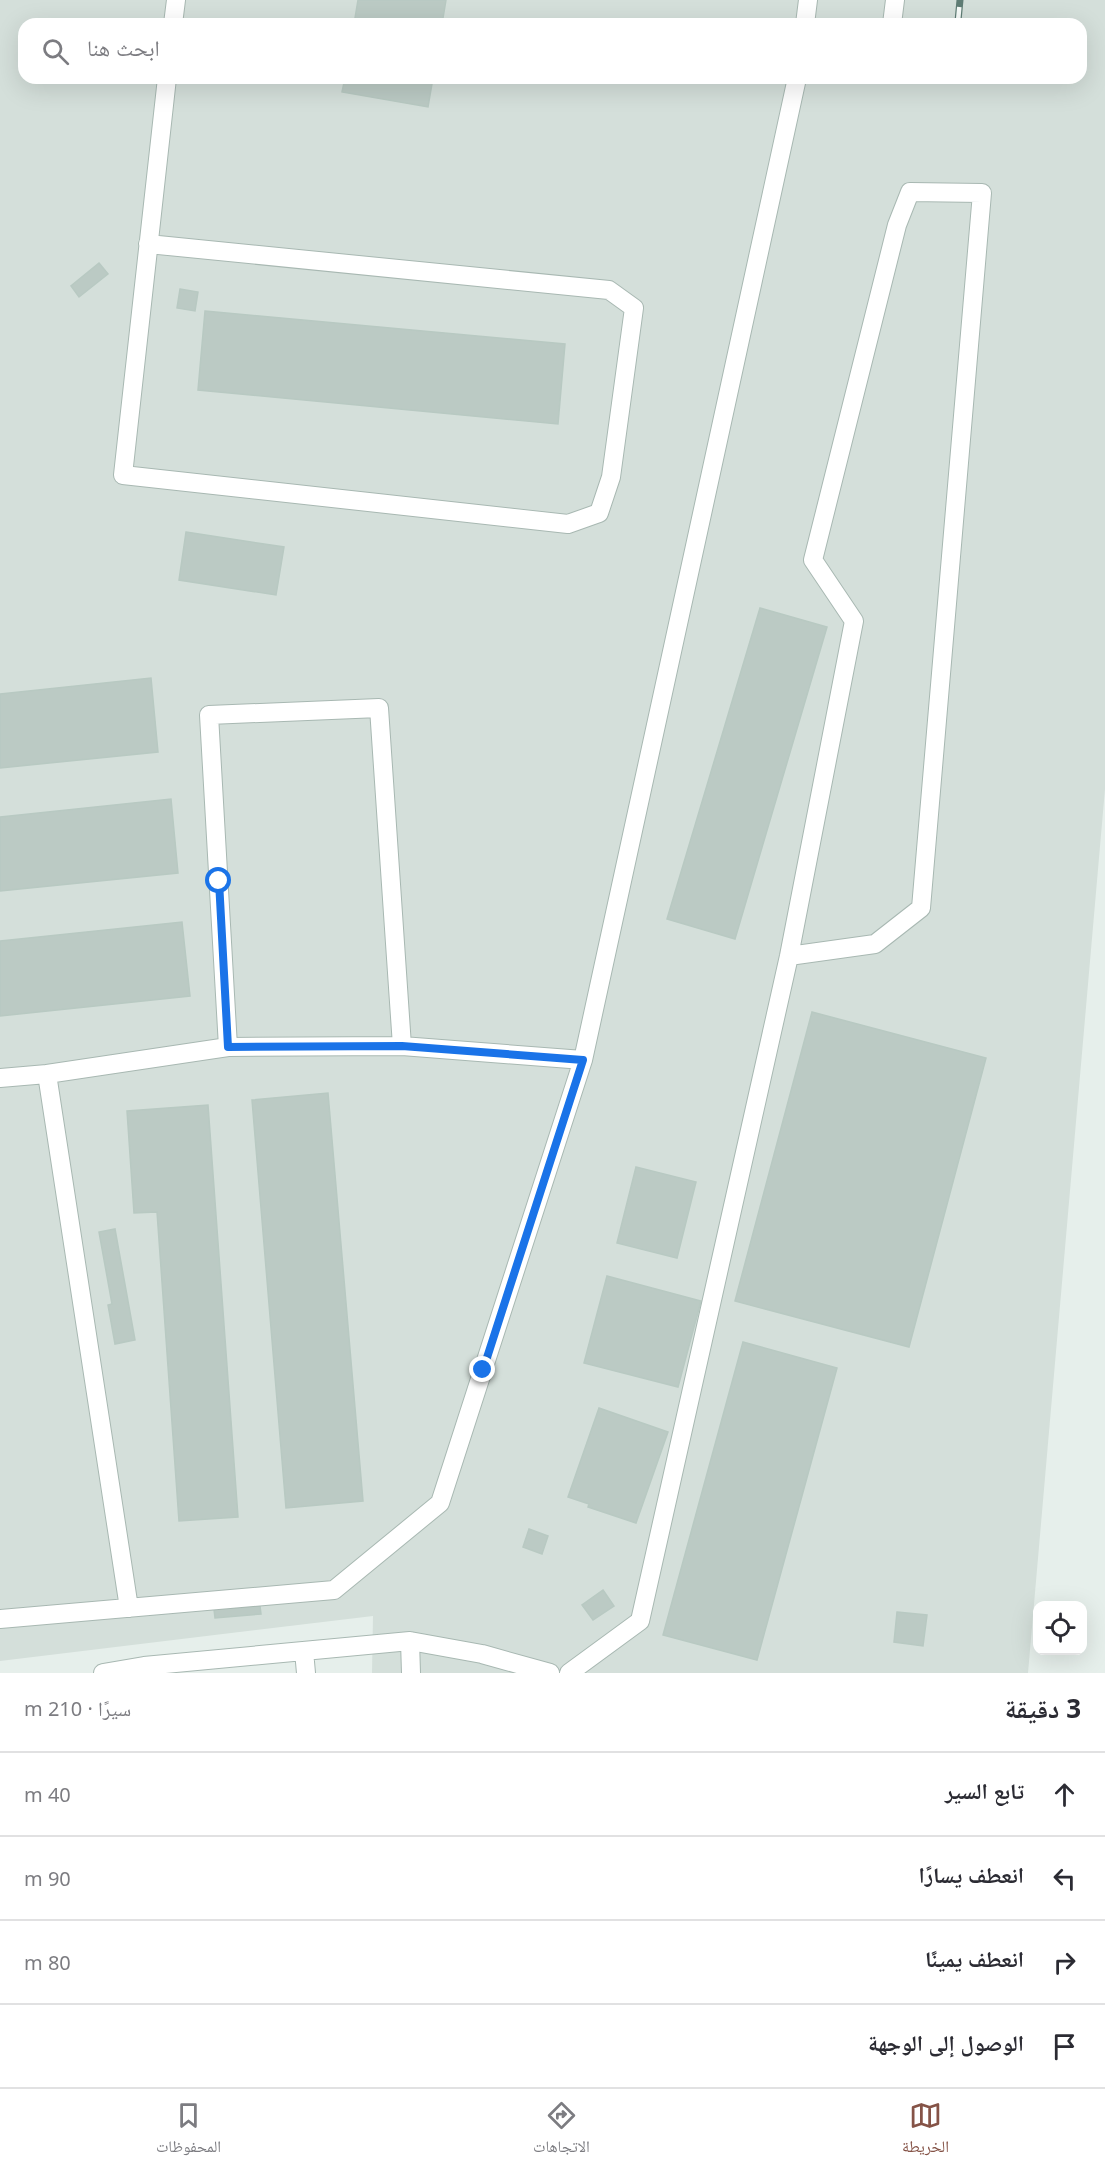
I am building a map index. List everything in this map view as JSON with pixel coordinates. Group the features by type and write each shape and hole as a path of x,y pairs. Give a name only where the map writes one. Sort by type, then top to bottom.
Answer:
{"street":[{"path":"174,18 176,0"},
{"path":"806,18 808,0"},
{"path":"893,18 895,0"},
{"path":"148,244 609,290 634,308 611,477 599,513 567,524 123,475 148,244 166,84"},
{"path":"0,1619 334,1590 440,1503 583,1060 795,84"},
{"path":"569,1673 640,1622 789,956 854,621 813,560 897,225 910,192 982,193 921,908 875,944 789,956"},
{"path":"228,1047 209,715 379,708 402,1046"},
{"path":"0,1078 47,1074 228,1047 402,1046 583,1060"},
{"path":"47,1074 129,1608"},
{"path":"410,1641 411,1673"},
{"path":"103,1673 144,1666 410,1641 482,1654 550,1673"},
{"path":"304,1651 306,1673"}],"shaded area":[{"path":"0,0 1105,0 1105,789 1028,1673 372,1673 373,1616 0,1661"}],"building":[{"path":"358,0 446,0 443,18 355,18"},
{"path":"344,84 432,84 428,107 342,92"},
{"path":"99,263 108,274 79,297 71,286"},
{"path":"180,289 198,292 195,311 177,308"},
{"path":"205,311 565,344 558,424 198,390"},
{"path":"186,532 284,547 276,595 179,580"},
{"path":"760,608 827,627 735,939 667,919"},
{"path":"151,678 158,752 0,768 0,694"},
{"path":"171,799 178,873 0,891 0,817"},
{"path":"182,922 190,996 0,1016 0,941"},
{"path":"812,1012 986,1058 909,1347 735,1301"},
{"path":"328,1093 363,1501 286,1508 252,1100"},
{"path":"208,1105 238,1517 179,1521 157,1212 134,1213 127,1111"},
{"path":"636,1167 696,1182 677,1258 617,1243"},
{"path":"115,1229 135,1340 115,1344 108,1305 112,1304 99,1232"},
{"path":"607,1276 701,1301 678,1387 584,1363"},
{"path":"743,1342 837,1368 757,1660 663,1635"},
{"path":"599,1408 668,1432 636,1523 588,1507 589,1504 568,1497"},
{"path":"529,1529 548,1536 542,1554 523,1547"},
{"path":"603,1590 614,1606 593,1620 582,1605"},
{"path":"259,1598 261,1614 215,1618 213,1601"},
{"path":"897,1612 927,1615 923,1646 894,1642"}],"railway":[{"path":"958,18 960,0"}],"route":[{"path":"219,881 228,1047 402,1046 583,1060 483,1370"}]}
